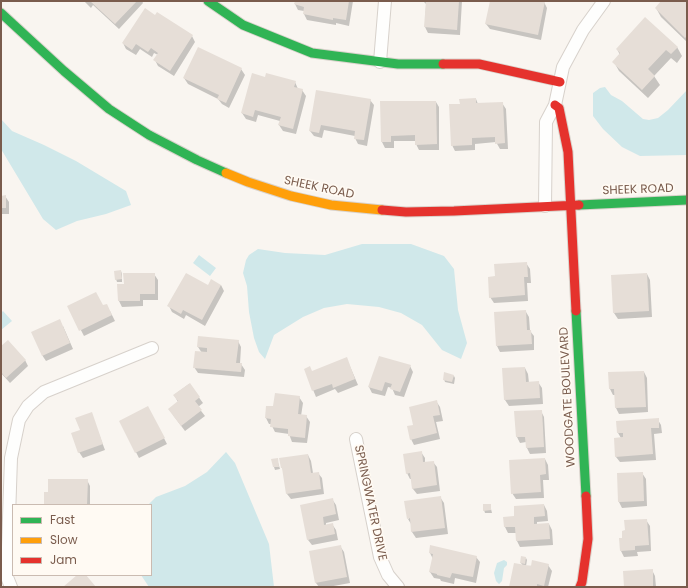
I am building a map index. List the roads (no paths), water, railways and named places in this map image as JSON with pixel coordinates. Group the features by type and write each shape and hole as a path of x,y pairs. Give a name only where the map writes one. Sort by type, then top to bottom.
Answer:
{"street":[{"path":"208,1 243,25 312,54 398,64 479,64 560,82"},
{"path":"380,62 385,1"},
{"path":"545,206 546,122 555,105 563,67 583,30 604,1"},
{"name":"SHEEK ROAD","path":"1,13 64,71 109,109 149,135 197,160 248,182 291,196 331,205 414,212 687,200"},
{"name":"WOODGATE BOULEVARD","path":"555,105 559,108 568,152 588,539 580,587"},
{"path":"7,581 11,458 19,420 28,406 44,392 152,348"},
{"name":"SPRINGWATER DRIVE","path":"356,438 380,556 388,575 398,587"}],"water":[{"path":"605,87 611,95 622,101 643,119 649,120 658,118 687,90 687,155 640,156 622,147 603,129 593,116 593,93 600,88"},
{"path":"1,119 12,131 76,161 126,191 131,205 106,214 77,221 56,230 43,219 1,149"},
{"path":"362,244 411,244 444,256 454,269 458,310 467,343 461,359 442,350 422,325 401,313 379,307 347,304 324,308 303,317 274,335 265,359 259,352 254,338 249,312 247,286 243,273 246,260 249,255 258,249 285,253 325,255"},
{"path":"199,255 216,268 210,276 193,263"},
{"path":"3,311 12,321 1,330 1,313"},
{"path":"226,452 235,463 269,544 274,587 149,587 142,576 152,576 152,504 149,504 156,497 185,486 207,472"},
{"path":"504,560 507,562 507,565 504,568 502,581 499,584 496,581 494,573 497,563"}]}
